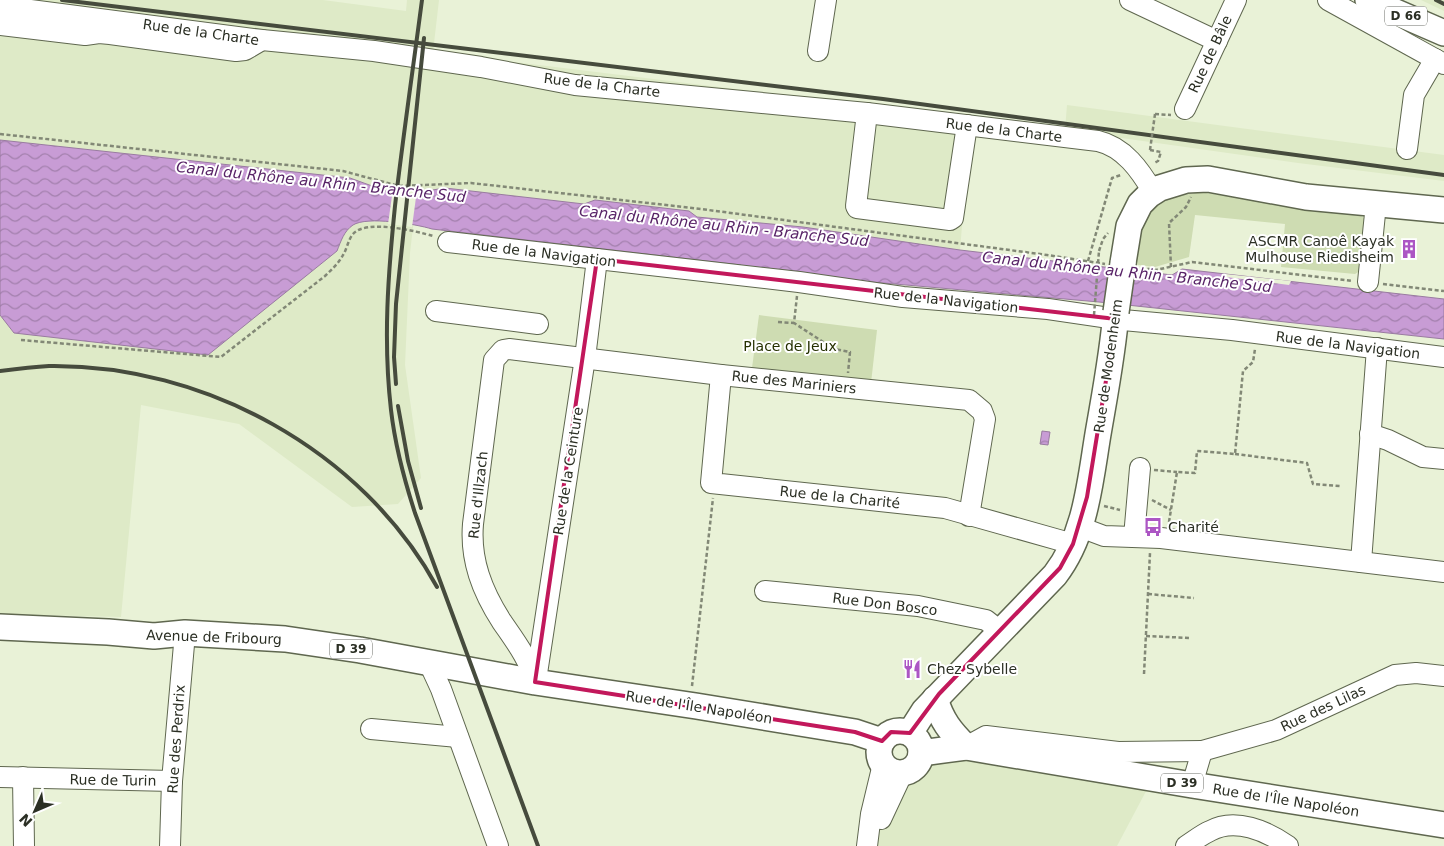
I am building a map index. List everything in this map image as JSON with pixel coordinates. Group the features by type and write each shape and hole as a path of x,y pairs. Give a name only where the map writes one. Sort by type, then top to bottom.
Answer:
{"main road":[{"name":"D 66","path":"1365,10 1444,33"},
{"name":"Rue de Modenheim","path":"890,759 912,769 917,764 915,743 924,711 1055,576 1068,557 1077,536 1086,502 1107,384 1109,315 1123,265 1126,237 1132,218 1140,204 1153,192 1174,183 1208,179 1306,197 1444,210"},
{"name":"D 39","path":"0,615 153,623 185,633"},
{"name":"Avenue de Fribourg","path":"0,627 154,636 185,633 285,639 360,650 525,680"},
{"name":"Rue de l'Île Napoléon","path":"525,680 855,732 890,759"},
{"path":"935,699 939,712 950,731 966,747"},
{"name":"Rue de l'Île Napoléon","path":"890,759 891,732 904,731 915,743 966,747 1444,825"}],"street":[{"path":"818,51 826,0"},
{"path":"1130,0 1217,41"},
{"name":"Rue de Bâle","path":"1180,112 1236,0"},
{"path":"1328,0 1365,10 1439,61 1414,95 1408,148"},
{"name":"Rue de la Charte","path":"0,6 262,40 349,48 481,67 575,85 867,114 1105,142 1119,149 1140,171 1153,192"},
{"path":"0,25 85,35 110,34 236,51 245,50 262,40"},
{"path":"867,114 856,206 858,208 950,220 953,218 967,125"},
{"path":"1368,282 1376,204"},
{"name":"Rue de la Navigation","path":"448,242 799,282 903,297 1109,315 1444,357"},
{"name":"Rue de la Ceinture","path":"525,680 585,358 597,260"},
{"path":"436,311 538,324"},
{"name":"Rue d'Illzach","path":"513,321 504,351 494,360 473,524 472,549 483,586 501,620 529,662 525,680"},
{"path":"1360,562 1377,348"},
{"name":"Rue des Mariniers","path":"504,351 585,358 721,375 969,400 982,411 985,420 969,516"},
{"path":"715,484 710,483 721,375"},
{"path":"1370,434 1388,440 1422,457 1444,459"},
{"path":"1140,468 1136,512 1151,538"},
{"name":"Rue de la Charité","path":"715,484 945,508 969,516 1077,536 1151,538 1444,572"},
{"name":"Rue Don Bosco","path":"765,591 918,606 986,620 1000,631"},
{"name":"Rue des Perdrix","path":"170,846 172,781 185,633"},
{"path":"429,663 441,689 498,846"},
{"name":"Rue des Lilas","path":"966,747 986,736 1118,752 1202,751 1276,730 1395,675 1416,673 1444,676"},
{"path":"371,729 458,737"},
{"path":"1192,785 1202,751"},
{"path":"868,846 885,808 890,759"},
{"name":"Rue de Turin","path":"0,777 172,781"},
{"path":"23,778 24,846"},
{"path":"1186,846 1211,830 1240,826 1258,829 1288,846"}],"path":[{"path":"1158,161 1162,152 1150,150 1155,114 1180,112"},
{"path":"0,134 343,171 399,186 471,183 692,208 1156,270 1192,262 1444,291"},
{"path":"1088,262 1112,178 1125,173"},
{"path":"1171,267 1169,223 1186,207 1190,201 1191,191"},
{"path":"21,340 221,357 325,276 344,255 351,237 359,229 382,227 415,231 448,242"},
{"path":"1105,236 1099,251 1109,315"},
{"path":"794,323 799,282"},
{"path":"778,322 794,323 834,349 850,352 847,380"},
{"path":"1235,454 1243,371 1253,362 1258,333"},
{"path":"1140,468 1195,473 1197,451 1235,454 1307,463 1313,484 1340,486"},
{"path":"1144,674 1151,538 1177,472"},
{"path":"690,705 715,484"},
{"path":"1103,506 1136,512"},
{"path":"1148,594 1194,598"},
{"path":"1146,636 1190,638"}],"highlighted area":[{"path":"597,259 1116,319 1087,497 1073,544 1060,568 939,694 910,733 891,732 882,741 855,732 535,682"}],"shaded area":[{"path":"0,0 323,0 406,11 407,0 439,0 433,52 971,118 960,250 803,227 696,217 689,211 595,200 584,204 417,192 410,253 405,365 421,478 398,504 352,507 239,424 141,405 121,617 0,614 0,315 14,333 337,252 347,230 356,223 385,221 388,191 350,178 0,140"},
{"path":"1421,0 1444,0 1444,11 1442,10"},
{"path":"1067,105 1444,155 1444,181 1298,163 1065,130"},
{"path":"921,753 1153,778 1117,846 870,846 885,808 911,769 917,764"}],"green space":[{"path":"1195,193 1206,193 1361,216 1368,220 1363,269 1355,274 1281,267 1285,224 1195,215 1189,257 1155,267 1131,264 1141,223 1147,213 1166,200"},
{"name":"Place de Jeux","path":"759,315 877,330 871,383 752,368"}],"water":[{"name":"Canal du Rhône au Rhin - Branche Sud","path":"0,140 350,178 386,191 420,192 445,188 584,204 595,200 689,211 697,217 803,227 960,250 1172,275 1182,269 1444,299 1444,339 1099,302 747,271 741,265 432,229 404,223 380,221 360,222 350,227 341,240 337,251 208,355 14,333 0,315"},
{"path":"1042,431 1050,432 1048,445 1040,444"}],"pier":[{"path":"393,189 417,190 412,227 388,224"},
{"path":"1225,274 1291,281 1289,285 1226,277"}],"railway":[{"path":"62,0 883,99 1444,175"},
{"path":"422,0 398,180 390,257 387,359 393,423 400,462 415,513 538,846"},
{"path":"1436,0 1444,4"},
{"path":"396,384 394,357 396,304 424,38"},
{"path":"0,371 49,366 107,369 164,380 220,399 273,424 322,456 367,494 405,538 437,587"},
{"path":"398,406 408,461 421,508"}],"place":[{"name":"ASCMR Canoê Kayak Mulhouse Riedisheim","path":"1409,249"},
{"name":"Charité","path":"1153,527"},
{"name":"Chez Sybelle","path":"912,669"}]}
